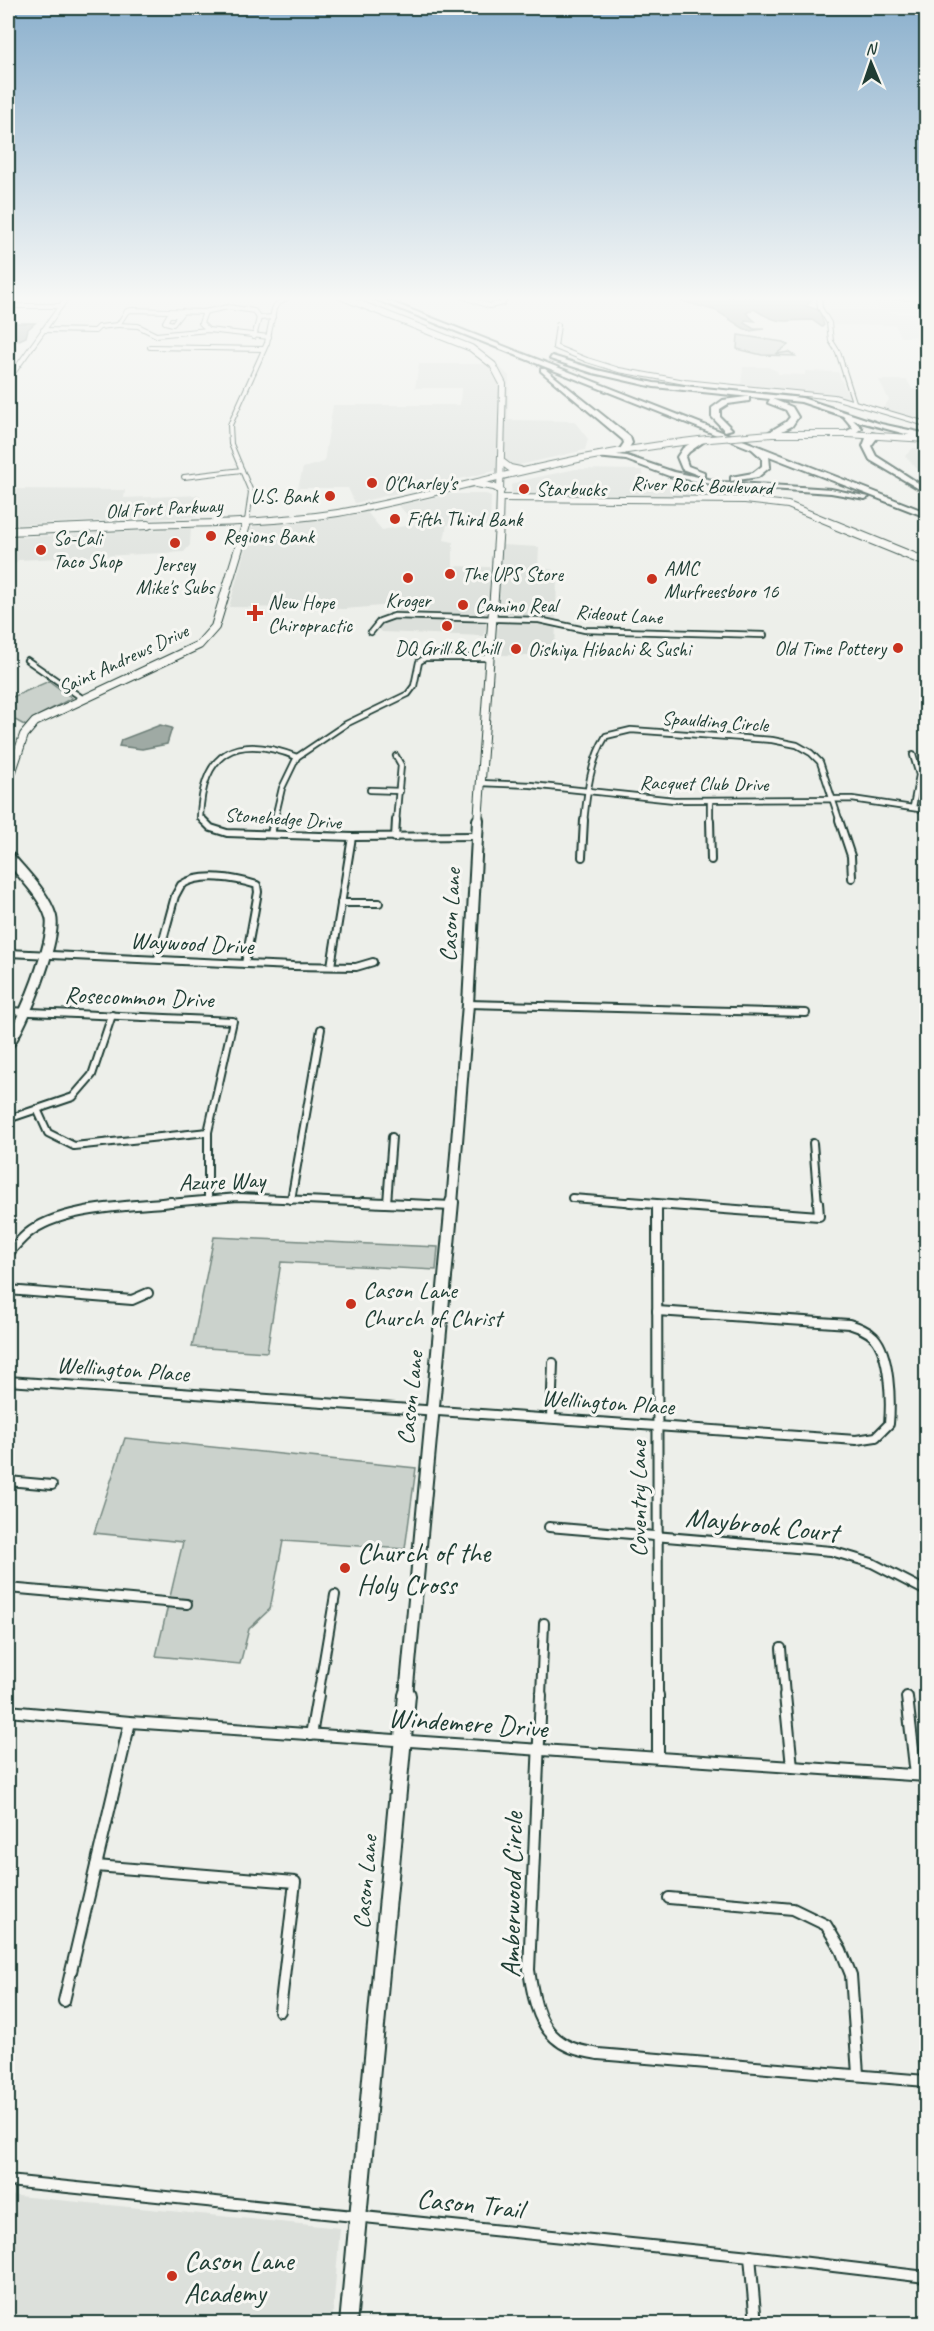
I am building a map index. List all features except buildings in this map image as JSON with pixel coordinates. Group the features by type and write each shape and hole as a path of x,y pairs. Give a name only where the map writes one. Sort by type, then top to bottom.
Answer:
{"highway":[{"path":"587,405 627,439 628,443 622,452"},
{"path":"647,405 927,515"},
{"path":"667,405 927,506"},
{"path":"723,405 716,408 716,417 728,429"},
{"path":"772,434 792,421 792,413 780,405"},
{"path":"817,405 927,439"},
{"path":"823,406 851,420 858,428 848,434"},
{"path":"875,435 869,438 867,443 868,452 873,458 927,491"},
{"path":"706,439 682,453 682,462 691,471 699,474 730,479 755,475 766,467 767,462 763,454 743,442"},
{"path":"634,450 633,456 648,465"},
{"path":"599,455 627,458 672,474 722,484 831,491 870,498 927,515"}],"street":[{"path":"240,405 231,425 231,444 251,492 247,521"},
{"name":"Cason Lane","path":"348,2324 400,1741 452,1206 468,1004 480,781 501,495 503,405"},
{"path":"863,405 927,424"},
{"name":"Old Fort Parkway","path":"8,531 304,517 362,509 599,455 706,439 772,434 848,434 927,439"},
{"path":"502,462 510,468 523,471"},
{"path":"184,477 242,470"},
{"name":"River Rock Boulevard","path":"470,483 494,487 501,495 745,500 788,505 927,562"},
{"name":"Saint Andrews Drive","path":"8,783 24,735 35,722 81,698 185,652 208,636 215,627 247,521"},
{"name":"Rideout Lane","path":"371,632 376,623 383,618 394,616 542,620 585,630 764,635"},
{"path":"271,834 282,788 297,757 346,724 408,694 414,686 419,662 425,658 489,658"},
{"path":"27,660 81,698"},
{"name":"Spaulding Circle","path":"582,857 582,830 600,742 610,734 630,730 772,740 797,746 811,753 820,762 851,855 852,878"},
{"name":"Stonehedge Drive","path":"297,757 280,750 240,750 218,758 211,768 200,805 200,818 211,828 227,833 351,837 477,836"},
{"path":"913,755 920,775 913,807"},
{"path":"395,837 401,765 396,756"},
{"name":"Racquet Club Drive","path":"480,781 710,801 833,798 927,810"},
{"path":"370,789 400,791"},
{"path":"710,801 711,860"},
{"path":"331,966 351,837"},
{"path":"8,856 46,906 52,923 46,954 16,1034 8,1044"},
{"path":"158,958 175,896 180,886 189,880 205,878 249,881 257,885 258,892 245,964"},
{"path":"341,903 379,903"},
{"name":"Waywood Drive","path":"8,953 356,967 373,962"},
{"path":"468,1004 806,1013"},
{"name":"Rosecommon Drive","path":"8,1011 233,1021 208,1132 208,1198"},
{"path":"8,1119 73,1097 92,1075 112,1015"},
{"path":"291,1200 321,1029"},
{"path":"37,1109 48,1133 74,1146 208,1132"},
{"path":"387,1203 392,1137"},
{"path":"572,1198 819,1216 813,1143"},
{"name":"Azure Way","path":"8,1254 28,1233 54,1219 86,1212 208,1198 238,1197 452,1206"},
{"name":"Coventry Lane","path":"657,1205 658,1757"},
{"path":"8,1290 132,1300 148,1293"},
{"name":"Wellington Place","path":"8,1381 856,1440 876,1437 885,1431 890,1417 882,1352 875,1338 861,1328 849,1324 657,1311"},
{"path":"551,1418 553,1363"},
{"path":"8,1481 52,1485"},
{"name":"Maybrook Court","path":"549,1527 831,1551 872,1563 927,1591"},
{"path":"8,1588 187,1604"},
{"path":"311,1735 335,1595"},
{"name":"Amberwood Circle","path":"544,1623 529,1970 533,2002 543,2025 566,2045 598,2054 927,2081"},
{"path":"781,1648 792,1767"},
{"path":"906,1697 922,1775"},
{"name":"Windemere Drive","path":"8,1711 311,1735 922,1775"},
{"path":"64,2001 130,1722"},
{"path":"96,1866 296,1882 280,2011"},
{"path":"669,1898 793,1909 826,1925 841,1950 851,1975 858,2074"},
{"name":"Cason Trail","path":"8,2181 750,2256 927,2277"},
{"path":"750,2256 756,2324"}],"shaded area":[{"path":"333,405 508,405 508,420 574,421 588,439 585,450 355,503 348,488 298,488 303,468 324,462"},
{"path":"885,405 926,405 926,421 883,408"},
{"path":"913,448 926,449 926,478 905,456"},
{"path":"576,469 642,470 646,484 687,485 689,497 512,496 511,485 520,481"},
{"path":"12,489 125,490 124,498 200,495 196,517 8,525 8,497"},
{"path":"452,494 491,496 490,526 447,525 444,540 453,542 453,566 490,567 488,616 484,636 382,632 378,627 393,614 393,605 345,609 229,607 251,528 257,525 366,511 382,530 416,524 398,505"},
{"path":"191,528 190,545 184,552 18,560 12,568 8,568 8,538"},
{"path":"502,545 539,547 538,567 553,570 557,576 555,656 496,655"},
{"path":"49,681 72,698 34,718 26,726 8,716 8,699"},
{"path":"160,725 172,728 167,744 142,749 119,746 121,740"},
{"path":"214,1237 438,1247 436,1270 281,1262 267,1352 192,1347"},
{"path":"125,1438 416,1468 405,1549 283,1541 270,1609 249,1629 240,1664 156,1656 183,1542 94,1533"},
{"name":"Cason Lane Academy","path":"8,2195 340,2228 332,2323 8,2323"}],"place":[{"name":"O'Charley's","path":"372,483"},
{"name":"Starbucks","path":"524,489"},
{"name":"U.S. Bank","path":"330,496"},
{"name":"Fifth Third Bank","path":"395,519"},
{"name":"Regions Bank","path":"211,536"},
{"name":"Jersey Mike's Subs","path":"175,543"},
{"name":"So-Cali Taco Shop","path":"41,550"},
{"name":"The UPS Store","path":"450,574"},
{"name":"Kroger","path":"408,578"},
{"name":"AMC Murfreesboro 16","path":"652,579"},
{"name":"Camino Real","path":"463,605"},
{"name":"New Hope Chiropractic","path":"255,613"},
{"name":"DQ Grill & Chill","path":"447,626"},
{"name":"Old Time Pottery","path":"898,648"},
{"name":"Oishiya Hibachi & Sushi","path":"516,649"},
{"name":"Cason Lane Church of Christ","path":"351,1304"},
{"name":"Church of the Holy Cross","path":"345,1568"},
{"name":"Cason Lane Academy","path":"172,2276"}]}
